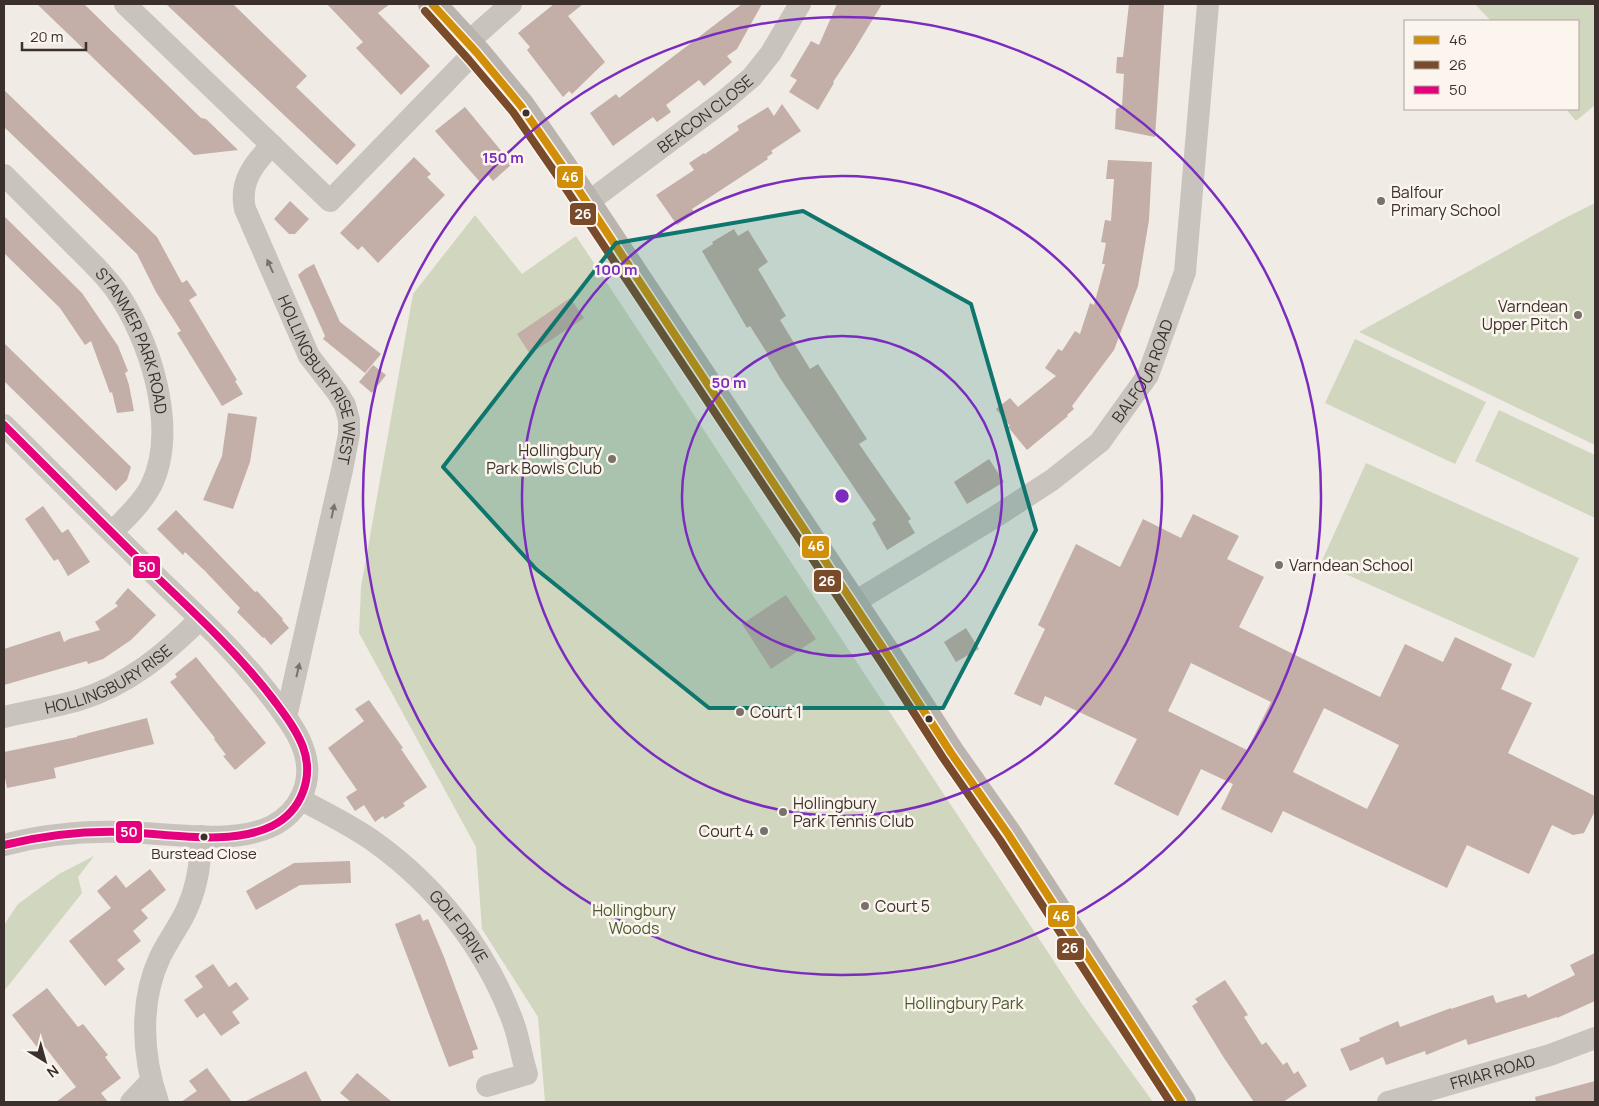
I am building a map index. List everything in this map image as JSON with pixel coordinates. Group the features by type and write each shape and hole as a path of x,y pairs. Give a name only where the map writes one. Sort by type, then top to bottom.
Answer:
{"street":[{"path":"125,4 330,201 464,63 472,48 511,4"},
{"path":"432,4 521,106 951,753 1008,834 1182,1102"},
{"name":"BEACON CLOSE","path":"587,203 726,100 752,77 771,53 800,4"},
{"name":"BALFOUR ROAD","path":"853,603 995,518 1052,480 1100,442 1148,375 1185,272 1208,4"},
{"name":"HOLLINGBURY RISE WEST","path":"272,145 261,156 250,172 243,193 245,209 309,356 337,392 345,405 349,420 349,434 342,470 286,718"},
{"name":"STANMER PARK ROAD","path":"4,175 115,288 141,335 155,374 162,448 158,467 152,484 144,498 112,532"},
{"path":"4,425 200,619 263,686 300,739 307,768 307,782 300,799 292,811 273,826 261,830 238,834 201,836 88,832 53,835 4,845"},
{"name":"HOLLINGBURY RISE","path":"4,716 80,700 120,683 162,655 200,619"},
{"name":"GOLF DRIVE","path":"300,799 374,842 403,864 431,890 469,938 491,975 512,1020 527,1074 487,1086"},
{"path":"158,1102 151,1081 148,1060 146,1011 152,979 161,955 193,895 200,866 201,836"},
{"name":"FRIAR ROAD","path":"1388,1102 1550,1055 1595,1038"},
{"path":"131,1102 151,1081"}],"highlighted area":[{"path":"803,211 971,304 1036,530 943,708 709,708 536,569 443,467 616,243"}],"green space":[{"path":"1475,4 1595,4 1595,105 1576,121 1567,110 1579,110 1579,20 1490,20"},
{"path":"1595,203 1595,445 1359,332 1563,219"},
{"path":"475,215 522,274 576,236 1082,1004 1153,1102 545,1102 538,1017 482,929 476,847 359,633 361,587 413,294"},
{"path":"1355,339 1486,402 1455,464 1325,403"},
{"path":"1499,410 1595,455 1595,518 1475,461"},
{"path":"1366,463 1579,558 1534,658 1321,563"},
{"path":"94,856 78,877 82,893 4,991 4,925 18,904 59,874"}],"building":[{"path":"37,4 84,4 201,118 206,119 238,150 194,155"},
{"path":"166,4 233,4 307,76 296,87 356,145 337,165"},
{"path":"327,4 390,4 378,13 430,66 401,95 356,48 363,42"},
{"path":"554,4 583,4 568,16 605,62 572,94 569,91 563,97 527,50 530,47 518,33"},
{"path":"742,4 762,4 737,49 727,56 732,62 704,86 699,80 666,105 671,112 657,122 653,117 613,146 590,113 616,94 619,98"},
{"path":"837,4 882,4 833,82 818,110 789,92 797,80 790,76 811,41 819,45"},
{"path":"1129,4 1164,4 1155,137 1115,129 1116,109 1122,106 1124,74 1116,73 1117,57 1123,57"},
{"path":"4,90 157,237 182,283 187,280 197,295 189,300 237,380 235,381 243,394 222,406 177,333 181,331 156,292 137,254 4,127"},
{"path":"782,104 801,131 771,151 773,153 767,157 768,159 692,209 695,213 677,225 656,195 694,170 689,163 739,130 737,126 768,107 774,116"},
{"path":"465,107 512,164 493,181 488,175 480,182 435,131"},
{"path":"414,157 431,174 427,177 445,195 378,263 362,246 358,250 340,233"},
{"path":"1108,160 1152,162 1149,220 1138,286 1114,350 1072,406 1074,409 1068,416 1027,450 996,409 1010,398 1018,407 1056,376 1045,368 1058,349 1062,351 1075,331 1080,334 1090,303 1094,305 1105,264 1102,264 1106,243 1101,242 1105,220 1111,221 1114,179 1106,179"},
{"path":"290,201 309,219 295,234 289,234 274,219"},
{"path":"4,216 82,293 118,346 128,371 125,373 134,411 117,413 112,392 110,393 91,341 85,345 60,308 4,253"},
{"path":"734,229 738,236 748,230 768,262 758,269 786,316 780,320 810,369 818,364 867,439 859,444 911,519 908,521 915,533 887,550 872,523 876,520 780,378 750,326 747,328 702,251 713,244 712,242"},
{"path":"314,264 340,322 381,354 365,373 323,339 325,336 298,275"},
{"path":"570,298 584,318 530,354 517,334"},
{"path":"4,343 131,467 127,480 116,491 4,381"},
{"path":"373,365 386,375 372,393 359,382"},
{"path":"228,413 257,417 250,462 233,509 203,500 222,456"},
{"path":"989,459 1004,482 967,504 954,482"},
{"path":"43,506 62,533 68,529 90,562 68,576 58,559 54,561 25,519"},
{"path":"176,510 283,619 289,628 271,645 237,612 240,608 205,571 185,552 183,555 157,529"},
{"path":"1193,514 1239,536 1227,559 1264,577 1239,627 1380,697 1405,644 1443,662 1455,637 1512,664 1501,689 1532,703 1508,753 1595,796 1595,811 1584,833 1573,835 1552,825 1529,874 1467,845 1447,888 1283,811 1272,833 1221,809 1233,784 1201,769 1178,816 1114,784 1137,739 1045,696 1041,706 1014,694 1045,629 1038,625 1076,544 1120,567 1143,519 1181,538","holes":["1191,663 1271,702 1247,750 1168,711","1324,708 1399,745 1367,809 1293,772"]},
{"path":"128,588 156,615 131,640 103,659 88,664 87,661 4,685 4,649 60,631 64,642 100,630 95,622 118,606 115,603"},
{"path":"786,595 816,639 771,669 742,624"},
{"path":"966,628 979,649 956,662 944,642"},
{"path":"196,657 266,743 235,770 223,756 226,755 215,738 170,682 177,677 175,674"},
{"path":"369,700 403,748 401,749 427,787 403,803 405,806 385,819 383,816 375,822 364,805 355,811 346,797 357,790 328,748 364,721 355,709"},
{"path":"147,718 154,744 54,768 56,778 7,788 4,773 4,752 77,737"},
{"path":"350,861 351,883 300,885 256,910 246,891 294,863"},
{"path":"150,869 166,890 141,910 148,918 133,931 141,941 117,960 125,969 105,986 69,941 111,908 97,891 116,875 126,888"},
{"path":"420,914 423,921 428,919 478,1049 472,1051 474,1058 449,1067 395,924"},
{"path":"1595,953 1595,1001 1557,1018 1468,1045 1466,1039 1426,1055 1425,1051 1386,1065 1383,1057 1350,1071 1340,1049 1360,1041 1359,1038 1398,1021 1400,1027 1493,995 1496,1003 1526,994 1528,998 1575,975 1570,965"},
{"path":"213,964 229,987 236,982 249,999 232,1012 240,1023 221,1036 204,1013 197,1018 184,1000 203,987 195,976"},
{"path":"1225,980 1248,1015 1244,1017 1262,1045 1266,1042 1283,1065 1287,1062 1294,1074 1298,1071 1307,1086 1283,1102 1254,1102 1192,1006 1198,1002 1195,999"},
{"path":"47,988 78,1027 83,1024 108,1055 105,1057 121,1078 101,1093 108,1102 56,1102 76,1087 45,1047 40,1051 12,1015"},
{"path":"207,1068 232,1102 181,1102 197,1091 189,1081"},
{"path":"306,1071 322,1102 244,1102 289,1080"},
{"path":"357,1073 392,1102 351,1102 340,1093"},
{"path":"1595,1081 1595,1102 1536,1102 1535,1097"}],"transit line":[{"name":"46","path":"432,4 477,53 521,106 564,168 951,753 1008,834 1182,1102"},
{"name":"26","path":"425,11 513,112 556,174 943,758 1000,840 1170,1102"},
{"name":"50","path":"4,425 234,653 273,699 293,728 303,747 307,770 303,792 291,812 272,826 255,832 237,836 217,837 91,832 33,839 4,845"}],"place":[{"name":"Balfour Primary School","path":"1381,201"},
{"name":"Varndean Upper Pitch","path":"1578,315"},
{"name":"Hollingbury Park Bowls Club","path":"612,459"},
{"name":"Varndean School","path":"1279,565"},
{"name":"Court 1","path":"740,712"},
{"name":"Hollingbury Park Tennis Club","path":"783,812"},
{"name":"Court 4","path":"764,831"},
{"name":"Burstead Close","path":"204,837"},
{"name":"Court 5","path":"865,906"}],"park label":[{"name":"Hollingbury Woods","path":"634,919"},
{"name":"Hollingbury Park","path":"964,1003"}]}
